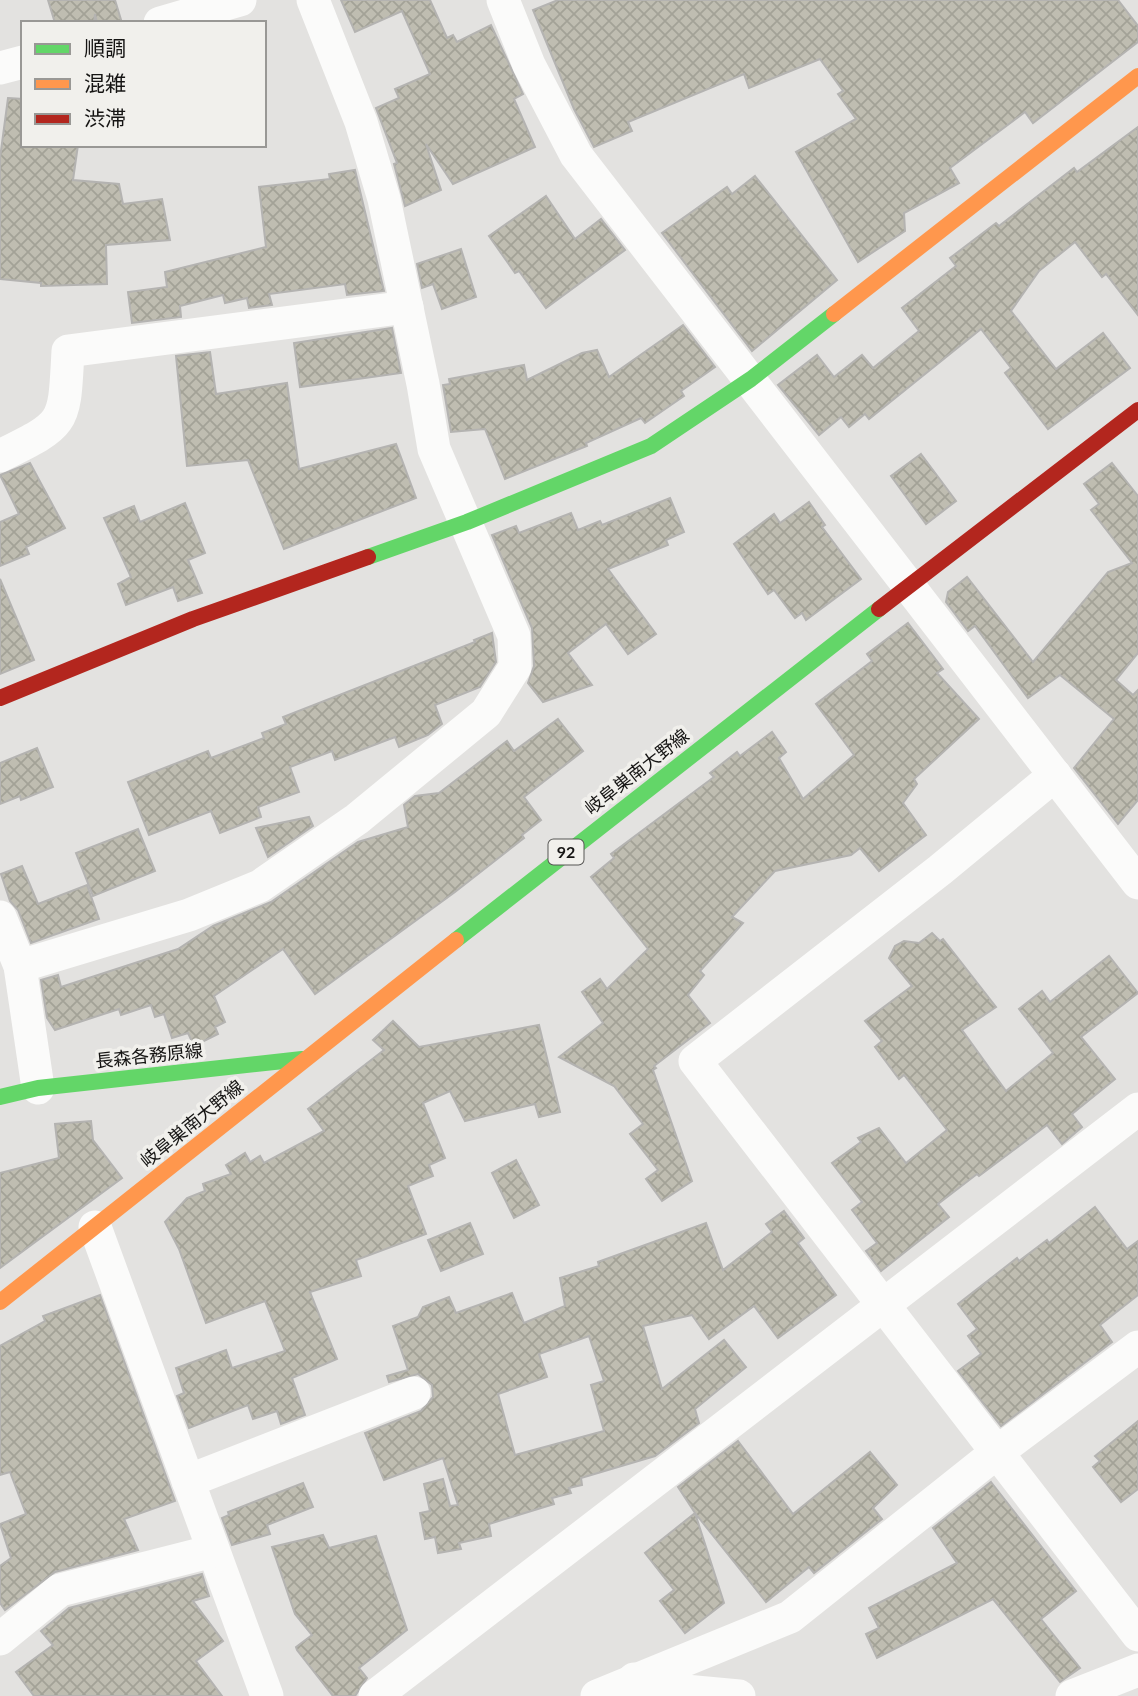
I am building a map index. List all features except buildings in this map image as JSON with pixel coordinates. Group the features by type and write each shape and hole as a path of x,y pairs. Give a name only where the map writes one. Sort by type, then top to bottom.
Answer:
{"main road":[{"path":"0,698 193,619 467,522 651,446 751,379 1138,76"},
{"name":"岐阜巣南大野線","path":"0,1303 302,1059 908,584 1138,410"},
{"name":"長森各務原線","path":"0,1097 38,1087 302,1059"}],"street":[{"path":"167,21 240,0"},
{"path":"20,966 190,915 260,886 357,819 486,713 515,667 514,636 434,449 384,199 361,122 313,0"},
{"path":"503,0 529,65 576,155 1138,883"},
{"path":"0,68 21,63"},
{"path":"0,456 48,432 65,410 68,351 407,307"},
{"path":"1055,775 940,870 695,1061 1138,1635"},
{"path":"0,917 20,966 38,1087"},
{"path":"375,1696 1138,1109"},
{"path":"95,1227 267,1696"},
{"path":"597,1696 790,1617 996,1452 1138,1347"},
{"path":"188,1482 414,1393"},
{"path":"0,1639 60,1590 214,1551"},
{"path":"1072,1696 1138,1671"},
{"path":"634,1679 685,1691 739,1696"}],"traffic: fast":[{"path":"368,557 467,522 651,446 751,379 834,314"},
{"path":"456,940 879,609"},
{"path":"0,1097 38,1088 302,1059"}],"traffic: slow":[{"path":"834,314 1138,76"},
{"path":"0,1302 456,940"}],"traffic: jam":[{"path":"879,609 1138,410"},
{"path":"0,698 193,619 368,557"}]}
